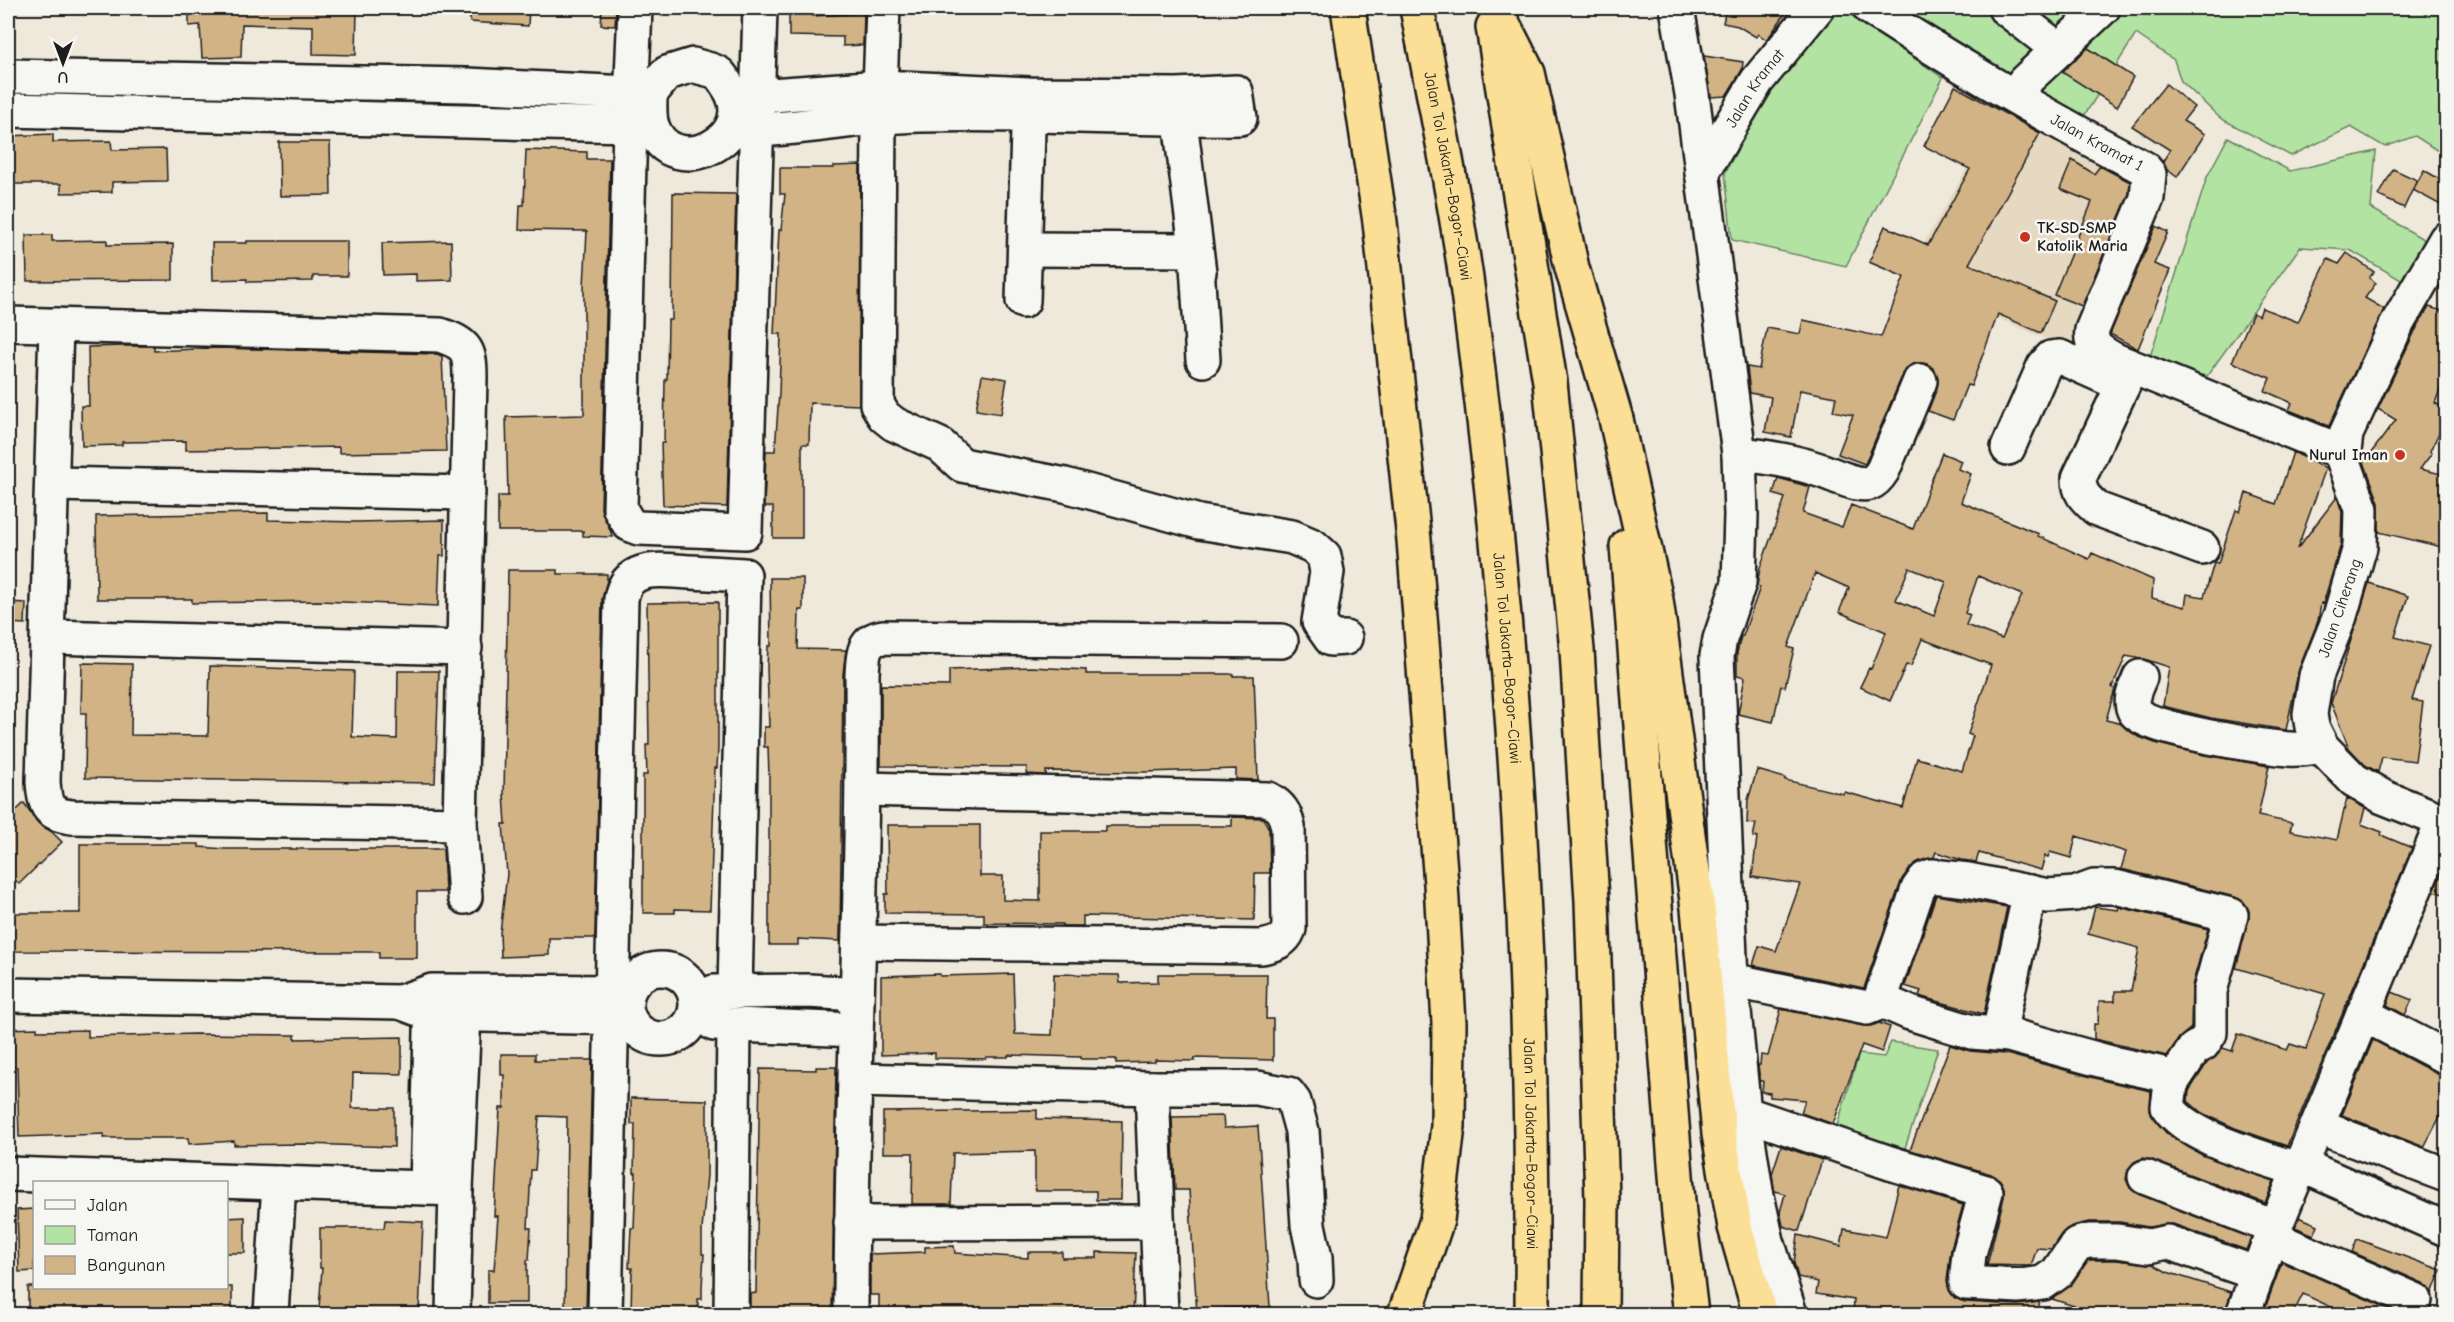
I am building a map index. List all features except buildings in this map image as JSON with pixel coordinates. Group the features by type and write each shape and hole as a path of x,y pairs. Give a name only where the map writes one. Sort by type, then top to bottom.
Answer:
{"highway":[{"path":"1348,8 1380,222 1414,540 1442,884 1449,1023 1448,1126 1437,1220 1405,1314"},
{"name":"Jalan Tol Jakarta–Bogor–Ciawi","path":"1417,8 1469,297 1495,519 1518,818 1533,1190 1532,1314"},
{"path":"1490,8 1550,382 1577,650 1592,913 1602,1199 1601,1314"},
{"path":"1495,8 1528,73 1572,268 1616,418 1656,600 1698,908 1719,1134 1735,1227 1760,1314"},
{"path":"1616,418 1679,1214 1691,1314"}],"street":[{"path":"635,8 640,109 620,509 624,519 638,528 745,532 753,174 744,131 736,113 746,96 760,8"},
{"path":"883,8 877,404 884,416 894,424 940,445 962,465 1065,485 1199,522 1292,537 1313,546 1324,556 1327,572 1319,622 1331,639 1345,638"},
{"path":"1677,8 1702,173 1739,454 1741,515 1739,584 1720,639 1717,656 1731,980 1744,1113 1756,1191 1767,1241 1790,1314"},
{"name":"Jalan Kramat","path":"1702,173 1757,81 1816,8"},
{"name":"Jalan Kramat 1","path":"1870,8 1934,49 2066,127 2144,168 2150,180 2147,198 2095,319 2091,338 2098,351 2115,360 2342,452"},
{"path":"2005,8 2058,49"},
{"path":"2024,82 2103,8"},
{"path":"640,109 667,73 693,65 718,74 746,96 1029,105 1179,107 1207,360"},
{"path":"8,76 467,85 640,109 657,136 669,148 686,153 704,152 744,131 880,101"},
{"path":"1023,301 1029,105"},
{"path":"8,110 640,109"},
{"name":"Jalan Ciherang","path":"2445,821 2370,790 2345,771 2322,747 2310,720 2312,692 2351,583 2362,531 2361,509 2344,468 2342,452 2351,420 2398,322 2446,239"},
{"path":"1025,249 1196,250"},
{"path":"8,324 440,334 458,341 466,348 470,362 460,824 465,897"},
{"path":"56,325 49,637 43,782 48,808 57,815 460,824"},
{"path":"2008,448 2044,366 2051,358 2060,357 2241,434 2244,433 2252,416"},
{"path":"1739,454 1796,461 1845,480 1870,483 1883,470 1920,381"},
{"path":"2123,385 2079,478 2079,489 2084,498 2097,509 2202,548"},
{"path":"52,484 468,493"},
{"path":"605,1314 620,1005 621,599 623,587 629,580 651,570 744,575 735,992"},
{"path":"49,637 465,648"},
{"path":"851,1314 851,1223 863,789 863,656 866,646 874,638 1281,641"},
{"path":"2140,677 2133,696 2134,711 2149,722 2187,732 2259,745 2290,749 2322,747"},
{"path":"859,942 1262,947 1275,944 1285,938 1289,929 1288,827 1279,805 1268,799 863,789"},
{"path":"2243,1314 2273,1232 2319,1127 2363,1014 2445,821"},
{"path":"1731,980 1867,1008 1877,1004 1918,889 1925,879 1932,876 2048,896 2066,896 2094,887 2115,887 2231,915 2210,991 2210,1033 2203,1044 2194,1048 2171,1084 2168,1107 2183,1123 2209,1138 2300,1168 2446,1229"},
{"path":"1999,1033 2030,892"},
{"path":"620,1005 637,978 652,969 669,970 685,978 693,1007 734,1026 856,1030"},
{"path":"620,1005 640,1033 658,1039 677,1035 693,1007 735,992 857,994"},
{"path":"8,995 620,1005"},
{"path":"1880,1000 1910,1013 1972,1032 1999,1033 2158,1073 2168,1078 2171,1084"},
{"path":"432,1002 441,1189 453,1314"},
{"path":"441,1189 465,1002"},
{"path":"2363,1014 2446,1057"},
{"path":"730,1314 734,1026"},
{"path":"856,1080 1152,1088 1257,1088 1288,1094 1294,1102 1302,1131 1308,1225 1316,1258 1316,1280"},
{"path":"1152,1088 1161,1314"},
{"path":"1744,1113 1890,1164 1986,1192 1969,1254 1966,1283 2019,1286 2043,1283 2056,1274 2077,1244 2089,1241 2117,1241 2149,1246 2166,1242 2258,1274"},
{"path":"2319,1127 2446,1175"},
{"path":"8,1174 219,1181"},
{"path":"2145,1177 2273,1232 2415,1300"},
{"path":"228,1181 441,1189"},
{"path":"271,1314 279,1183"},
{"path":"851,1223 1157,1222"}],"shaded area":[{"name":"TK-SD-SMP Katolik Maria","path":"2005,102 2148,180 2075,351 1903,279"}],"green space":[{"path":"1832,8 1841,8 1943,78 1846,266 1732,240 1725,173 1772,84"},
{"path":"1902,8 2446,8 2446,156 2415,136 2385,147 2351,127 2291,156 2220,118 2181,81 2174,60 2136,34 2079,124 2024,82","holes":["2074,39 2113,64 2095,93 2056,68"]},
{"path":"2228,137 2290,171 2376,151 2371,208 2428,242 2406,283 2350,250 2300,247 2207,376 2147,366 2207,177"},
{"path":"1891,1042 1938,1049 1900,1163 1833,1139 1859,1054 1884,1057"}],"place":[{"name":"TK-SD-SMP Katolik Maria","path":"2025,237"},
{"name":"Nurul Iman","path":"2400,455"}]}
